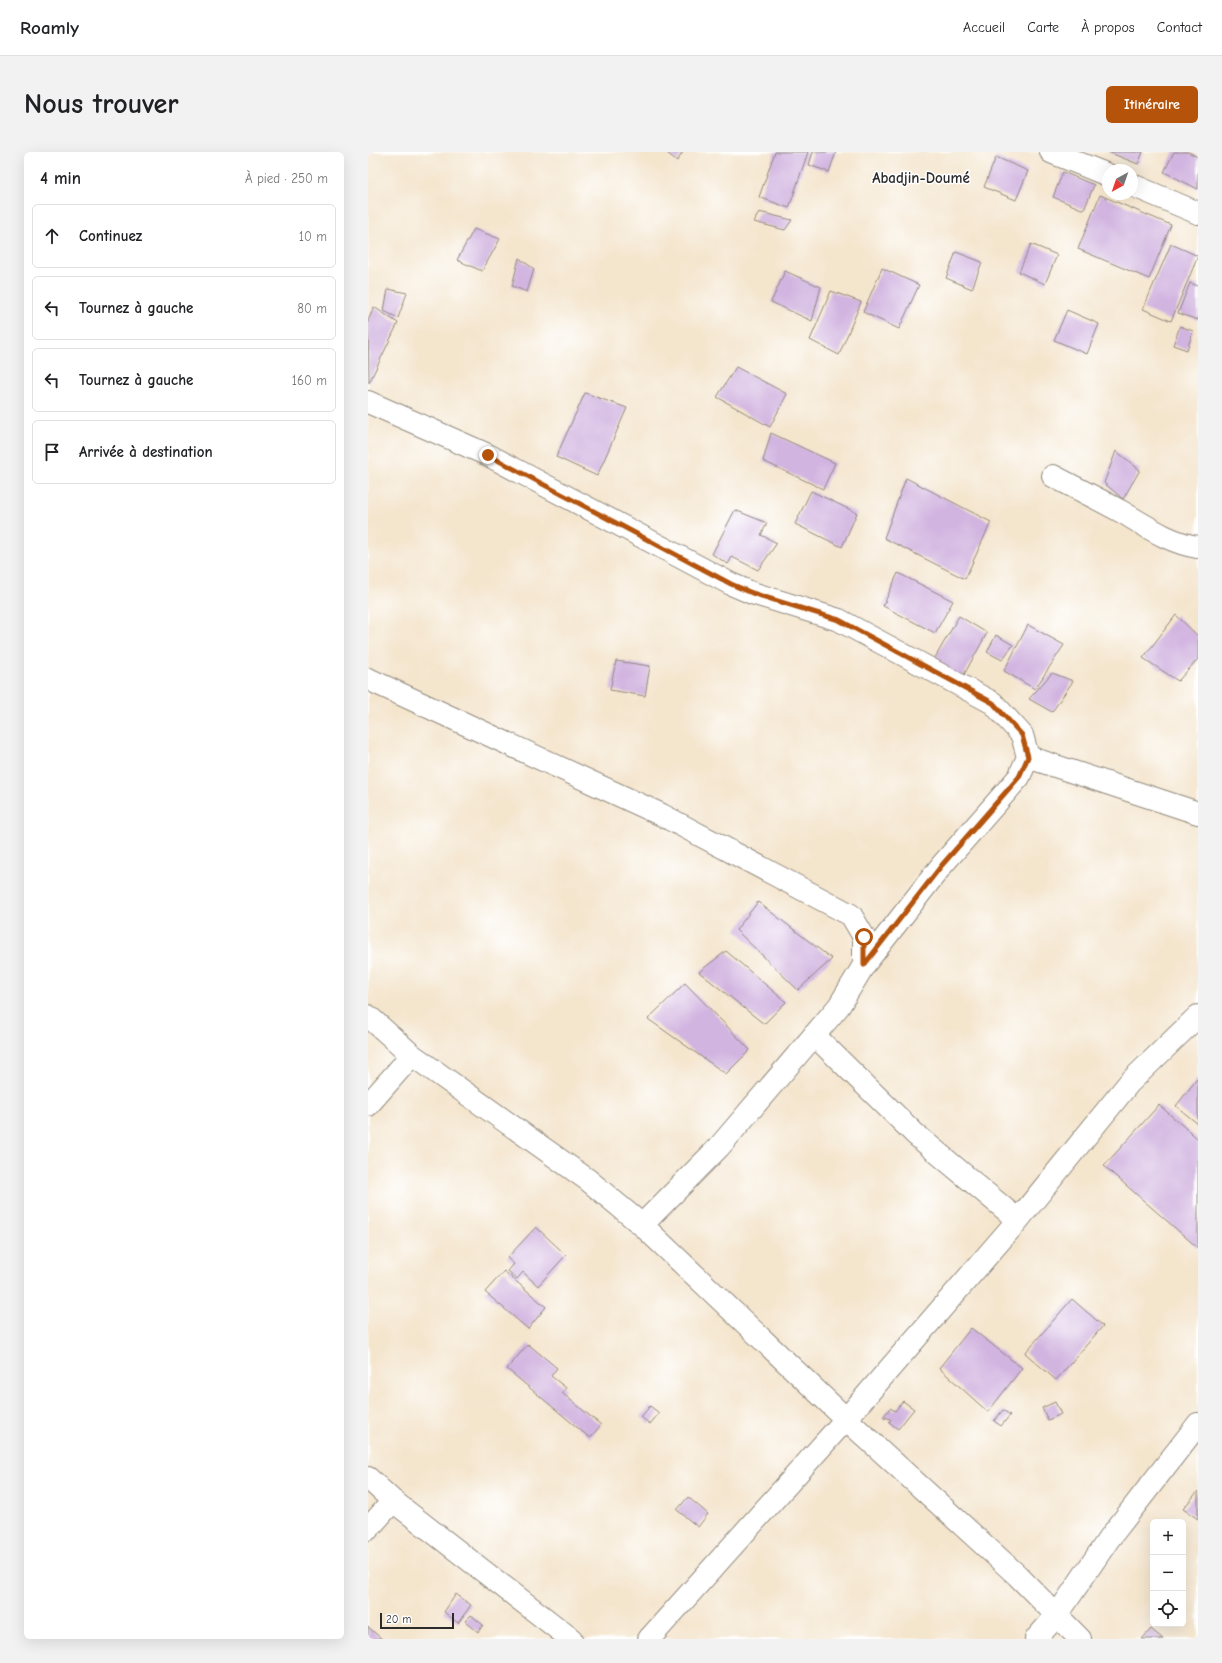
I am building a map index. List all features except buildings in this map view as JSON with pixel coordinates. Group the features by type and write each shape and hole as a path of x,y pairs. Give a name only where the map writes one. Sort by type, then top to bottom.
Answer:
{"street":[{"path":"1051,152 1102,173"},
{"path":"1138,188 1198,213"},
{"path":"368,402 488,455 731,584 752,593 839,620 993,703 1022,735 1028,757 1019,777 942,865 864,965 839,1006 718,1147 642,1225"},
{"path":"1053,476 1121,511 1166,537 1189,546 1198,547"},
{"path":"368,679 662,815 851,915 864,937 864,965"},
{"path":"1028,757 1198,813"},
{"path":"368,1016 412,1055 588,1180 642,1225 846,1419 1017,1574 1080,1639"},
{"path":"649,1639 846,1419 1018,1220 1129,1083 1198,1016"},
{"path":"814,1035 915,1134 1018,1220"},
{"path":"368,1105 412,1055"},
{"path":"1036,1639 1057,1615 1108,1540 1198,1424"},
{"path":"368,1478 393,1501 571,1639"},
{"path":"368,1529 393,1501"}],"district":[{"name":"Abadjin-Doumé","path":"921,178"}],"route":[{"path":"488,455 731,584 752,593 839,620 993,703 1022,735 1028,757 1019,777 942,865 864,965 864,937"}]}
